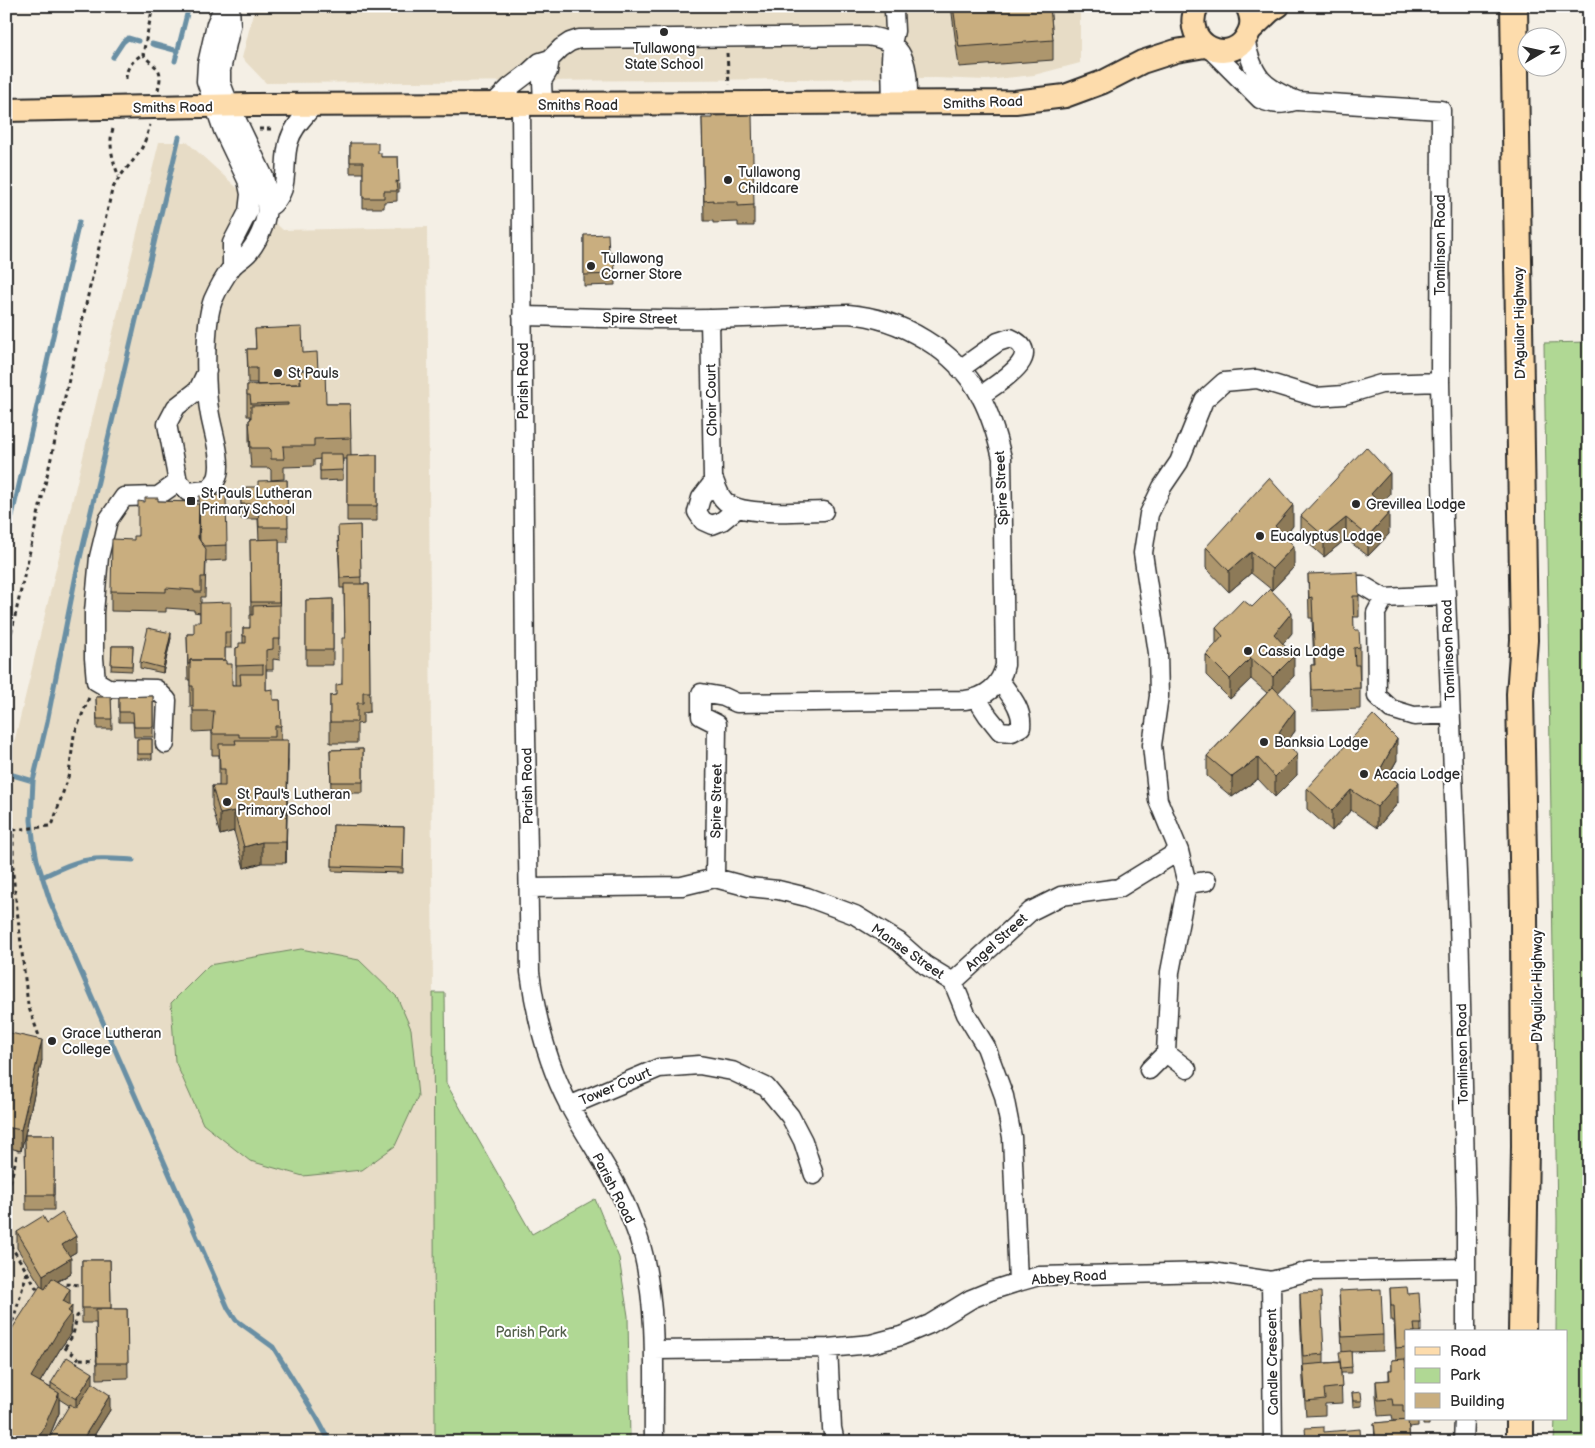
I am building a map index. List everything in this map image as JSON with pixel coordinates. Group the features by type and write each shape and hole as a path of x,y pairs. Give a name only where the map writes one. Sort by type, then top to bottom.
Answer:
{"highway":[{"name":"D'Aguilar Highway","path":"1514,6 1524,640 1520,694 1524,922 1522,1330"},
{"name":"D'Aguilar Highway","path":"1524,640 1532,696 1537,914 1538,1021 1535,1330"},
{"path":"1520,1420 1520,1442"},
{"path":"1533,1420 1533,1442"}],"main road":[{"path":"1246,6 1251,20 1248,35"},
{"path":"1248,35 1270,11 1278,6"},
{"name":"Smiths Road","path":"1142,62 1174,37 1196,8"},
{"path":"1196,8 1192,22 1194,31 1198,39 1208,47"},
{"name":"Smiths Road","path":"6,110 222,106 1015,102 1065,96 1103,82 1142,62 1176,51 1208,47 1220,51 1230,50 1238,46 1248,35"}],"street":[{"path":"207,371 198,390 176,407 167,424 178,482 188,492 208,490 218,477 219,467 210,412 207,371 210,309 213,300 232,267 248,252 255,242 263,227 268,208 264,176 205,76 216,24 224,6"},
{"path":"230,6 231,26 220,77 225,136 247,180 250,194 248,212 232,243 232,267"},
{"path":"892,44 896,31 894,11 896,6"},
{"name":"Tomlinson Road","path":"1248,35 1249,59 1257,74 1267,86 1298,101"},
{"path":"491,106 540,62 550,59 570,42 579,40 608,38 866,36 885,40 892,44 903,56 908,72 900,104"},
{"name":"Tomlinson Road","path":"1208,47 1260,99 1268,103 1282,105 1298,101 1440,110 1440,382 1459,923 1466,1208 1466,1330"},
{"path":"543,105 542,81 548,71 550,59"},
{"name":"Parish Road","path":"521,105 524,666 530,972 534,1008 547,1053 569,1106 614,1180 630,1216 644,1256 651,1304 654,1350 654,1442"},
{"path":"268,208 280,198 282,192 286,149 289,140 293,131 313,106"},
{"name":"Spire Street","path":"522,316 710,319 848,314 872,318 900,327 923,338 940,350 960,369 980,396 994,430 1002,458 1005,665 1000,681"},
{"name":"Choir Court","path":"710,319 713,478 723,500 738,508"},
{"path":"960,369 998,342 1010,338 1018,341 1024,356 1018,368 980,396"},
{"path":"1149,1070 1166,1053 1170,972 1187,884 1179,851 1158,800 1152,745 1159,696 1158,652 1143,553 1149,514 1162,487 1178,462 1204,400 1224,382 1257,379 1316,397 1344,395 1381,384 1440,382"},
{"path":"714,481 701,498 697,512 702,521 712,525 722,521 738,508 741,510 767,512 824,511"},
{"path":"165,744 167,700 156,689 108,688 96,681 94,612 99,557 108,520 124,496 158,496 178,482"},
{"path":"1337,585 1362,586 1380,605"},
{"path":"1446,595 1380,605 1365,621 1364,646 1369,686 1391,709 1414,716 1451,714"},
{"path":"737,703 717,724 701,716 701,693 724,697 737,703 966,700 976,699 984,695 1000,681 1017,705 1022,718 1021,727 1012,732 1000,730 976,699"},
{"name":"Spire Street","path":"715,878 717,724"},
{"name":"Angel Street","path":"953,982 1031,911 1061,896 1119,888 1179,851"},
{"name":"Manse Street","path":"529,888 682,886 715,878 749,887 778,890 806,897 855,915 899,942 925,965 953,982 966,1014 986,1047 1004,1096 1012,1137 1018,1282"},
{"path":"1187,884 1206,881"},
{"path":"1166,1053 1187,1070"},
{"name":"Tower Court","path":"569,1106 659,1068 699,1065 732,1071 766,1087 790,1116 803,1142 814,1175"},
{"name":"Abbey Road","path":"654,1350 828,1348 871,1344 901,1336 930,1324 971,1299 1039,1276 1212,1272 1271,1282 1310,1271 1466,1268"},
{"name":"Candle Crescent","path":"1271,1282 1273,1442"},
{"path":"828,1348 832,1428 835,1442"},
{"path":"1463,1442 1464,1420"}],"path":[{"path":"126,79 130,65 143,54 153,6"},
{"path":"726,38 730,104"},
{"path":"143,54 159,70 161,77 159,86"},
{"path":"6,656 112,190 119,176 139,153 150,124"},
{"path":"113,129 111,138 119,176"},
{"path":"257,129 273,129"},
{"path":"39,1050 39,1036 28,1005 13,874 12,830 50,826 53,823 69,774 74,735 96,681"},
{"path":"20,1143 7,1195 6,1238 41,1296"},
{"path":"14,1334 7,1332 14,1318 27,1272"},
{"path":"55,1288 63,1284 82,1285"},
{"path":"82,1313 77,1316 73,1335 64,1346 79,1359 97,1360"},
{"path":"72,1370 79,1359"}],"shaded area":[{"name":"Tullawong State School","path":"255,6 1080,6 1080,63 1034,75 987,80 936,78 266,83 242,58"},
{"name":"St Paul's Lutheran Primary School","path":"159,142 187,142 283,230 427,227 435,1442 6,1442 6,776"}],"green space":[{"path":"1589,342 1589,1442 1554,1442 1555,1420 1568,1420 1568,1330 1556,1330 1557,1221 1544,343"},
{"path":"301,949 359,960 397,997 411,1029 418,1096 395,1146 362,1170 303,1176 250,1161 203,1124 175,1061 171,1003 209,965"},
{"name":"Parish Park","path":"433,993 445,993 446,1083 532,1234 595,1199 619,1258 628,1316 630,1442 435,1442"}],"building":[{"path":"953,6 1050,6 1053,40 959,47"},
{"name":"Tullawong Childcare","path":"752,115 754,205 738,206 738,202 704,201 702,118"},
{"path":"350,143 378,143 378,153 381,153 381,157 398,157 399,182 396,181 397,191 384,191 384,198 363,198 363,162 350,162"},
{"path":"608,234 609,253 614,253 615,274 584,275 584,235"},
{"path":"302,327 303,353 317,352 318,370 300,370 300,384 257,385 257,368 248,368 247,349 256,349 255,329"},
{"path":"300,370 325,370 326,404 350,404 351,438 314,439 314,446 283,446 284,459 271,459 271,450 269,448 251,448 249,420 251,419 251,406 288,405 288,403 251,404 250,395 247,395 247,385 301,384"},
{"path":"1366,447 1390,473 1371,494 1389,513 1368,536 1346,518 1324,536 1301,516"},
{"path":"320,454 342,454 343,470 320,471"},
{"path":"377,455 377,506 347,506 347,456"},
{"path":"1269,478 1293,505 1275,526 1294,546 1272,569 1251,552 1229,571 1206,547"},
{"path":"287,480 288,527 259,527 258,504 241,504 241,494 246,494 246,487 258,487 258,481"},
{"path":"226,495 227,545 204,546 200,541 199,496"},
{"path":"145,498 158,498 158,501 194,502 199,504 198,538 206,549 205,577 201,577 201,592 166,588 166,592 111,591 112,539 134,540 134,536 138,536 138,501 145,502"},
{"path":"360,525 361,577 340,578 338,526"},
{"path":"279,539 279,602 251,602 250,540"},
{"path":"1358,572 1359,596 1353,596 1354,630 1359,630 1360,647 1354,648 1355,665 1359,665 1360,688 1312,690 1311,665 1315,665 1312,597 1309,598 1308,574"},
{"path":"344,584 369,584 370,692 363,692 363,703 357,703 357,722 330,722 330,696 336,695 336,685 342,684 342,638 345,638"},
{"name":"Cassia Lodge","path":"1270,589 1292,612 1274,634 1294,656 1273,677 1251,658 1230,679 1206,655 1223,636 1216,628 1243,600 1252,607"},
{"path":"333,599 333,650 306,650 306,600"},
{"path":"231,602 231,632 225,632 225,660 190,660 190,664 188,664 187,634 194,634 194,622 200,622 200,603"},
{"path":"280,605 280,639 273,639 273,649 266,650 266,690 273,689 273,700 280,700 281,726 275,726 275,737 239,737 239,734 212,734 214,711 193,711 193,686 190,686 190,660 226,660 226,664 232,664 232,685 241,685 240,674 263,674 263,665 236,666 236,648 239,647 239,643 246,643 246,636 243,636 243,628 250,628 250,615 253,615 253,606"},
{"path":"148,628 171,633 163,668 140,662"},
{"path":"112,646 133,646 132,666 111,665"},
{"path":"1273,687 1295,710 1279,732 1297,755 1275,777 1258,758 1232,777 1207,756"},
{"path":"153,696 153,727 134,727 133,712 119,712 119,697"},
{"path":"96,697 111,697 112,719 97,719"},
{"path":"1373,715 1397,739 1381,768 1398,783 1377,807 1351,790 1332,811 1307,788"},
{"path":"137,739 152,739 152,754 137,754"},
{"path":"235,740 288,740 286,842 262,842 244,847 234,811 220,814 212,786 225,786 225,769 220,769 219,744 236,744"},
{"path":"363,749 363,782 331,782 330,750"},
{"path":"333,825 404,827 403,868 332,866"},
{"path":"6,1032 42,1040 21,1130 6,1127"},
{"path":"25,1135 54,1135 54,1195 26,1195"},
{"path":"62,1213 76,1236 62,1245 71,1258 43,1275 17,1232 43,1216 47,1223"},
{"path":"82,1260 110,1260 111,1308 82,1308"},
{"path":"52,1278 70,1289 63,1301 72,1306 68,1311 71,1313 31,1377 59,1393 42,1432 34,1442 6,1442 6,1338 40,1286 45,1289"},
{"path":"1407,1287 1408,1294 1419,1293 1421,1324 1414,1324 1415,1330 1405,1330 1405,1347 1396,1348 1394,1306 1391,1306 1390,1288"},
{"path":"1381,1289 1383,1335 1342,1337 1339,1291"},
{"path":"1321,1292 1324,1354 1303,1356 1300,1293"},
{"path":"96,1309 127,1309 128,1363 97,1363"},
{"path":"1351,1351 1352,1367 1341,1368 1339,1352"},
{"path":"67,1357 93,1373 76,1399 51,1383"},
{"path":"1405,1359 1405,1412 1403,1412 1403,1405 1393,1405 1392,1399 1378,1400 1376,1381 1390,1380 1389,1370 1392,1370 1392,1360"},
{"path":"1340,1362 1342,1387 1324,1389 1325,1399 1306,1401 1303,1365"},
{"path":"92,1383 110,1395 81,1442 57,1442 50,1437 70,1404 76,1408"},
{"path":"1361,1392 1362,1401 1353,1401 1352,1393"},
{"path":"1408,1420 1410,1442 1376,1442 1374,1423"},
{"path":"1324,1427 1324,1432 1360,1429 1361,1442 1306,1442 1305,1428"}],"waterway":[{"path":"175,61 189,6"},
{"path":"113,57 128,38 138,41"},
{"path":"152,44 178,51"},
{"path":"179,137 76,575 47,722 33,781 31,820 33,839 37,860 50,901 228,1308 236,1320 273,1347 330,1442"},
{"path":"6,542 79,222"},
{"path":"6,773 33,781"},
{"path":"42,877 85,860 133,860"}],"place":[{"name":"Tullawong State School","path":"664,32"},
{"name":"Tullawong Childcare","path":"728,180"},
{"name":"Tullawong Corner Store","path":"591,266"},
{"name":"St Pauls","path":"278,373"},
{"name":"St Pauls Lutheran Primary School","path":"191,501"},
{"name":"Grevillea Lodge","path":"1356,504"},
{"name":"Eucalyptus Lodge","path":"1260,536"},
{"name":"Cassia Lodge","path":"1248,651"},
{"name":"Banksia Lodge","path":"1264,742"},
{"name":"Acacia Lodge","path":"1364,774"},
{"name":"St Paul's Lutheran Primary School","path":"227,802"},
{"name":"Grace Lutheran College","path":"52,1041"}]}
